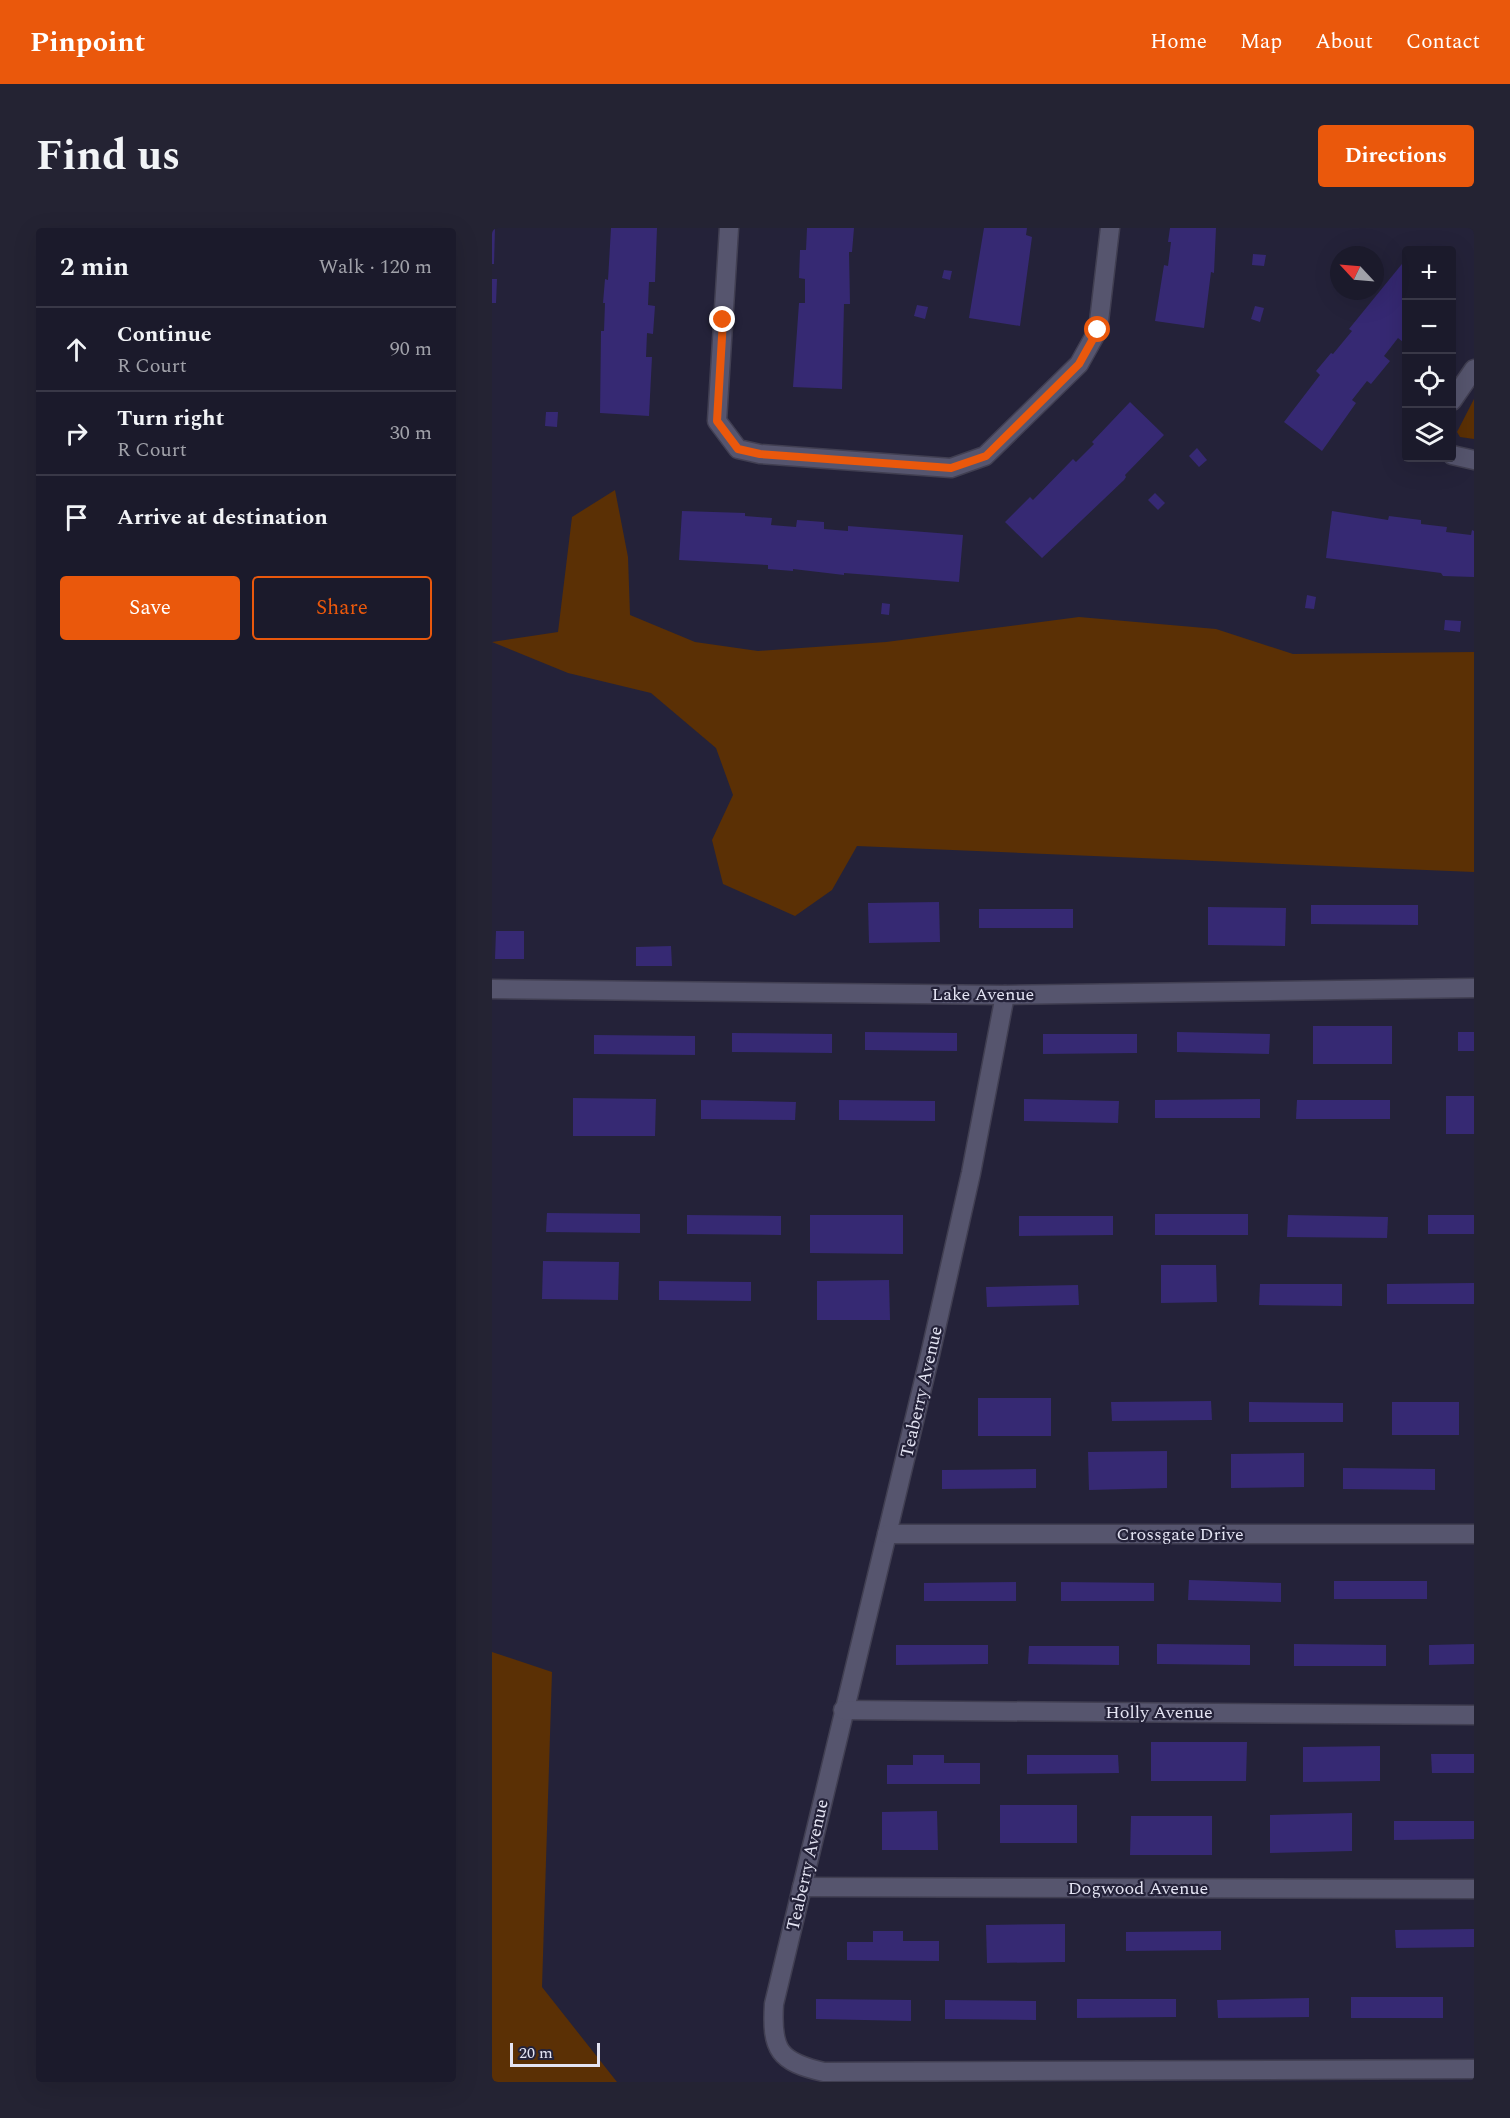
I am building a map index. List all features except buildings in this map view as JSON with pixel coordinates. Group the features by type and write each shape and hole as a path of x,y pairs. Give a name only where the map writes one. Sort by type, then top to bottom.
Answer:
{"street":[{"path":"729,228 717,421 738,449 760,454 951,468 986,456 1079,364 1098,330 1110,228"},
{"path":"1456,395 1474,369"},
{"path":"1456,456 1474,460"},
{"name":"Lake Avenue","path":"492,988 1005,995 1474,988"},
{"name":"Teaberry Avenue","path":"1005,995 971,1173 774,2004 775,2042 784,2058 800,2067 824,2072 1474,2069"},
{"name":"Crossgate Drive","path":"887,1534 1474,1534"},
{"name":"Holly Avenue","path":"843,1710 1474,1715"},
{"name":"Dogwood Avenue","path":"802,1887 1474,1889"}],"shaded area":[{"path":"1474,399 1474,439 1460,437 1457,432"},
{"path":"615,490 628,557 630,615 695,642 758,651 886,642 1079,617 1216,629 1293,654 1474,652 1474,872 857,846 832,890 795,916 723,884 712,840 733,795 716,748 651,693 568,673 492,642 558,632 572,517"},
{"path":"492,1652 552,1672 542,1987 617,2082 492,2082"}],"route":[{"path":"723,320 717,421 738,449 760,454 951,468 986,456 1079,364 1098,330"}]}
